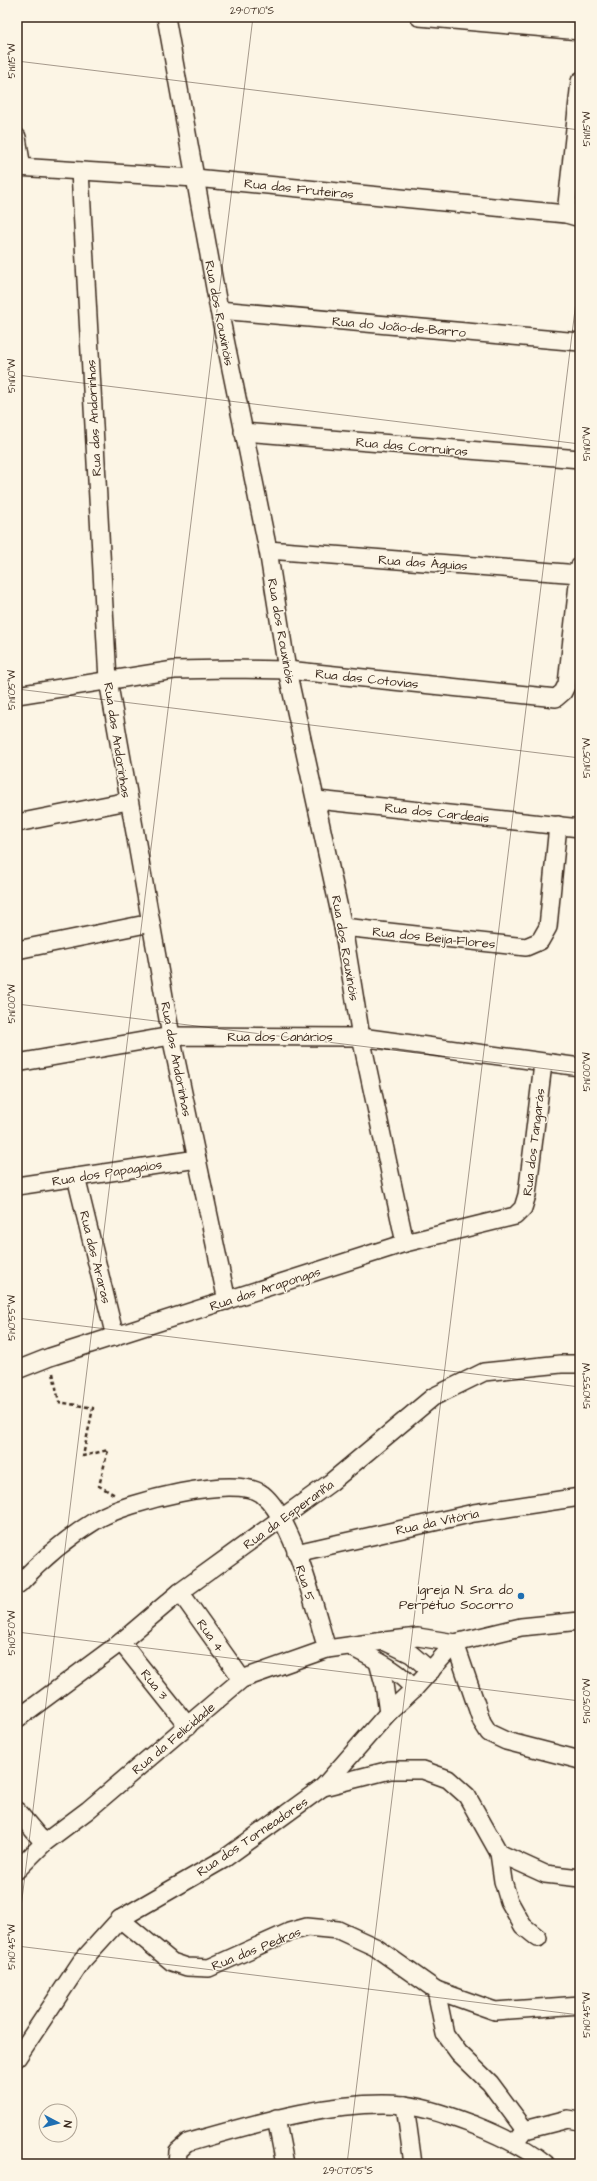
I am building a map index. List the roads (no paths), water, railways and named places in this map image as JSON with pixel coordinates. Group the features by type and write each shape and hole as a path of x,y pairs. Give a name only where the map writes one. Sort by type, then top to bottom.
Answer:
{"street":[{"name":"Rua dos Rouxinóis","path":"166,17 219,310 268,550 287,670 317,800 343,927 361,1037 405,1243"},
{"path":"419,17 580,31"},
{"path":"573,216 580,81"},
{"path":"17,137 20,167"},
{"name":"Rua das Fruteiras","path":"20,167 194,178 573,216"},
{"name":"Rua das Andorinhas","path":"80,171 108,680 128,801 172,1036 196,1159 227,1301"},
{"name":"Rua do João-de-Barro","path":"219,310 580,342"},
{"name":"Rua das Corruíras","path":"244,432 580,459"},
{"name":"Rua das Águias","path":"268,550 580,570"},
{"name":"Rua das Cotovias","path":"17,695 174,670 287,670 556,698 563,692 567,684 580,570"},
{"name":"Rua dos Cardeais","path":"317,800 580,828"},
{"path":"17,823 128,801"},
{"name":"Rua dos Beija-Flores","path":"343,927 526,947 540,941 548,927 558,825"},
{"path":"17,950 151,923"},
{"name":"Rua dos Canários","path":"17,1063 172,1036 361,1037 543,1064"},
{"path":"543,1064 580,1067"},
{"name":"Rua dos Tangarás","path":"515,1216 523,1208 527,1196 543,1064"},
{"name":"Rua dos Papagaios","path":"17,1186 196,1159"},
{"name":"Rua das Araras","path":"76,1177 115,1337"},
{"name":"Rua das Arapongas","path":"17,1370 50,1357 405,1243 515,1216"},
{"name":"Rua da Esperanña","path":"17,1719 121,1642 180,1592 330,1483 434,1397 458,1383 484,1372 561,1364 580,1364"},
{"path":"19,1584 39,1563 98,1519 132,1504 207,1488 240,1487 261,1493 274,1506 282,1518"},
{"name":"Rua da Vitória","path":"296,1553 474,1513 580,1497"},
{"name":"Rua 5","path":"282,1518 296,1553 328,1649"},
{"name":"Rua 4","path":"180,1592 242,1679"},
{"path":"580,1621 521,1627 455,1643 482,1722 489,1733 506,1741 580,1760"},
{"name":"Rua da Felicidade","path":"17,1870 44,1843 88,1810 242,1679 328,1649 418,1637 455,1643"},
{"path":"384,1641 411,1654 431,1672"},
{"name":"Rua 3","path":"121,1642 188,1726"},
{"name":"Rua dos Torneadores","path":"17,2058 81,1962 120,1919 224,1859 323,1787 388,1714 431,1672 455,1643"},
{"path":"350,1646 394,1670 406,1679 414,1689"},
{"path":"378,1662 384,1679 388,1714"},
{"path":"323,1787 390,1770 423,1770 448,1779 467,1796 499,1853 503,1881 509,1901 523,1926 538,1938"},
{"path":"17,1811 44,1843"},
{"path":"499,1853 545,1874 580,1878"},
{"name":"Rua das Pedras","path":"120,1919 172,1962 187,1967 210,1968 289,1932 307,1927 338,1930 375,1947 436,1990 495,2011 580,2005"},
{"path":"436,1990 445,2034 459,2053 490,2084 525,2130"},
{"path":"177,2157 186,2143 276,2118 368,2104 405,2106 448,2115 487,2130 514,2144 546,2164"},
{"path":"405,2106 413,2164"},
{"path":"276,2118 285,2164"},
{"path":"514,2144 525,2130 568,2119 580,2121"}],"place":[{"name":"Igreja N. Sra. do Perpétuo Socorro","path":"521,1596"}]}
